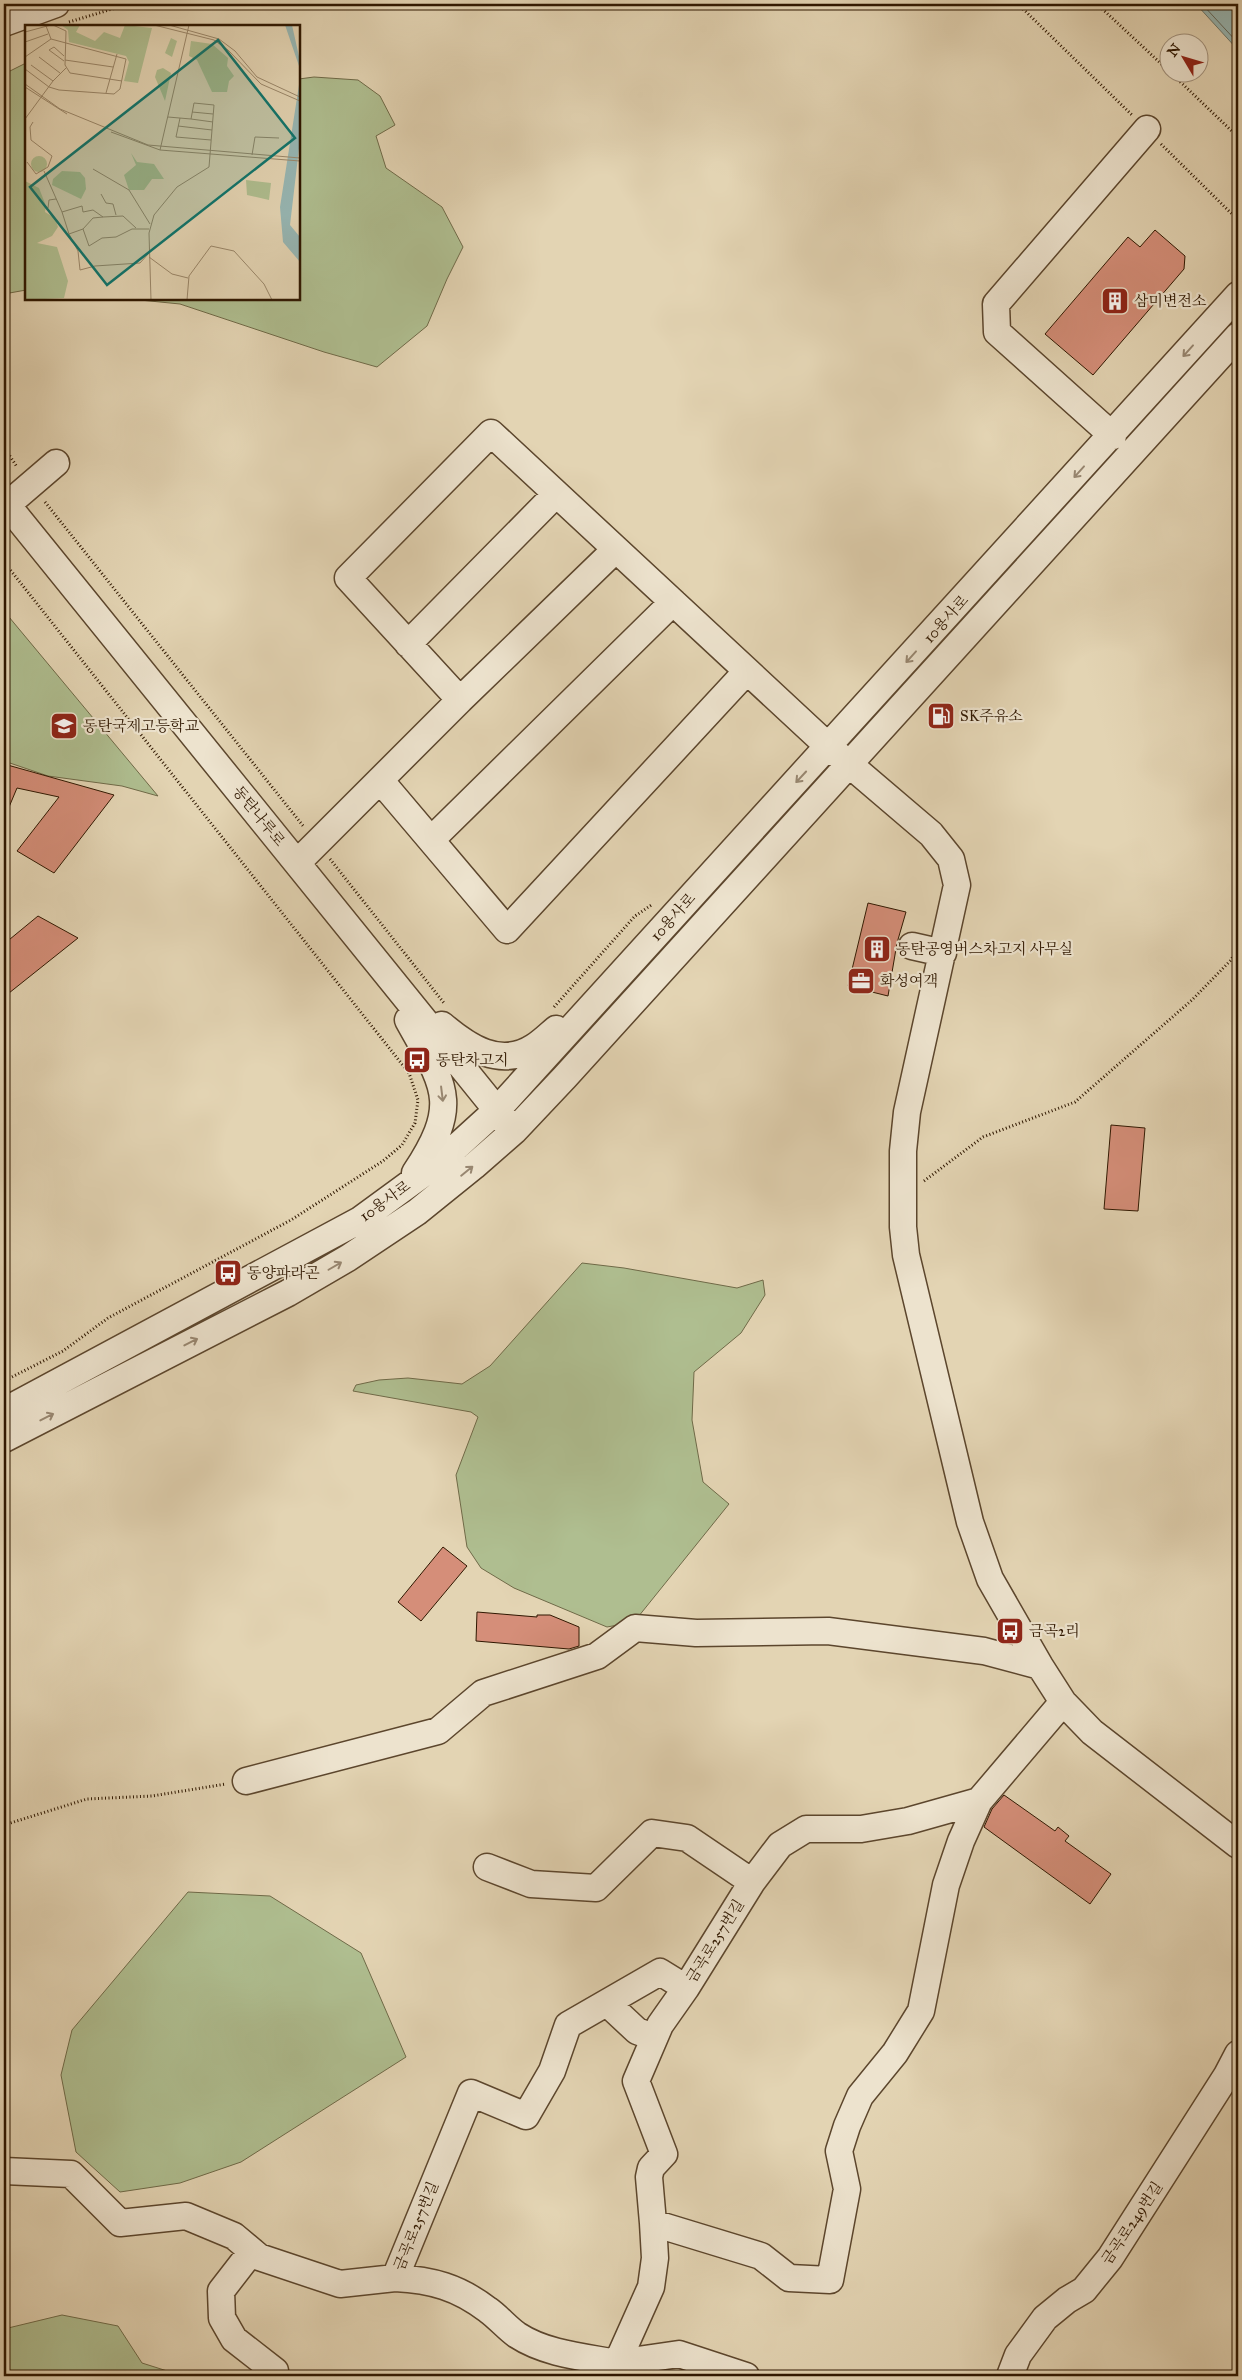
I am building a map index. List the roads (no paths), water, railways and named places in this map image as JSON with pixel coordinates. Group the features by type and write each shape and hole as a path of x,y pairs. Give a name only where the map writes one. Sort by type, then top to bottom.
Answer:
{"street":[{"path":"4,23 61,13"},
{"path":"1113,436 997,332 996,304 1147,129"},
{"name":"10용사로","path":"4,1411 360,1220 468,1138 497,1110 829,748 1113,436 1238,295"},
{"name":"10용사로","path":"4,1439 288,1293 348,1258 417,1212 514,1131 850,765 1238,336"},
{"path":"460,700 348,578 491,433 829,748 926,829 946,850 951,859 957,885 907,1112 902,1151 902,1199 906,1256 970,1522 990,1578 1040,1666 1064,1702 1092,1732 1238,1844"},
{"path":"5,503 56,463"},
{"path":"408,644 556,494"},
{"name":"동탄나루로","path":"5,503 514,1131"},
{"path":"297,863 460,700 616,549"},
{"path":"431,840 673,602"},
{"path":"380,780 506,930 747,671"},
{"path":"374,958 393,980 461,1042 478,1052 494,1056 512,1055 533,1048 557,1028 630,949 672,918"},
{"path":"912,946 943,953"},
{"path":"374,958 436,1072 443,1090 443,1117 438,1133 415,1173 396,1194"},
{"path":"246,1780 438,1731 483,1692 597,1656 635,1628 696,1633 828,1631 984,1651 1040,1666"},
{"path":"654,2223 761,2256 788,2278 830,2280 847,2189 839,2151 860,2096 895,2053 921,2011 946,1886 961,1841 979,1801 1064,1702"},
{"name":"금곡로257번길","path":"617,2362 550,2350 518,2336 488,2309 453,2288 425,2279 395,2278 471,2093 526,2116 552,2071 568,2025 660,1972 686,1988 752,1882 780,1844 806,1829 861,1829 908,1821 979,1801"},
{"path":"487,1867 530,1884 596,1888 652,1833 686,1838 752,1882"},
{"path":"617,2362 651,2287 655,2258 654,2223 649,2177 651,2168 664,2154 636,2081 654,2037 686,1988"},
{"path":"607,2003 637,2031 654,2037"},
{"name":"금곡로249번길","path":"1010,2376 1018,2355 1045,2318 1067,2300 1084,2290 1110,2258 1228,2075 1238,2054"},
{"path":"4,2171 71,2174 120,2224 186,2216 234,2236 259,2257 340,2284 395,2278"},
{"path":"252,2251 221,2291 222,2318 234,2339 275,2371"},
{"path":"617,2362 679,2354 746,2376"}],"water":[{"path":"1196,4 1238,4 1238,50"}],"place":[{"name":"삼미변전소","path":"1115,301"},
{"name":"SK주유소","path":"941,716"},
{"name":"동탄국제고등학교","path":"64,726"},
{"name":"동탄공영버스차고지 사무실","path":"877,949"},
{"name":"화성여객","path":"861,981"},
{"name":"동탄차고지","path":"417,1060"},
{"name":"동양파라곤","path":"228,1273"},
{"name":"금곡2리","path":"1010,1631"}]}
